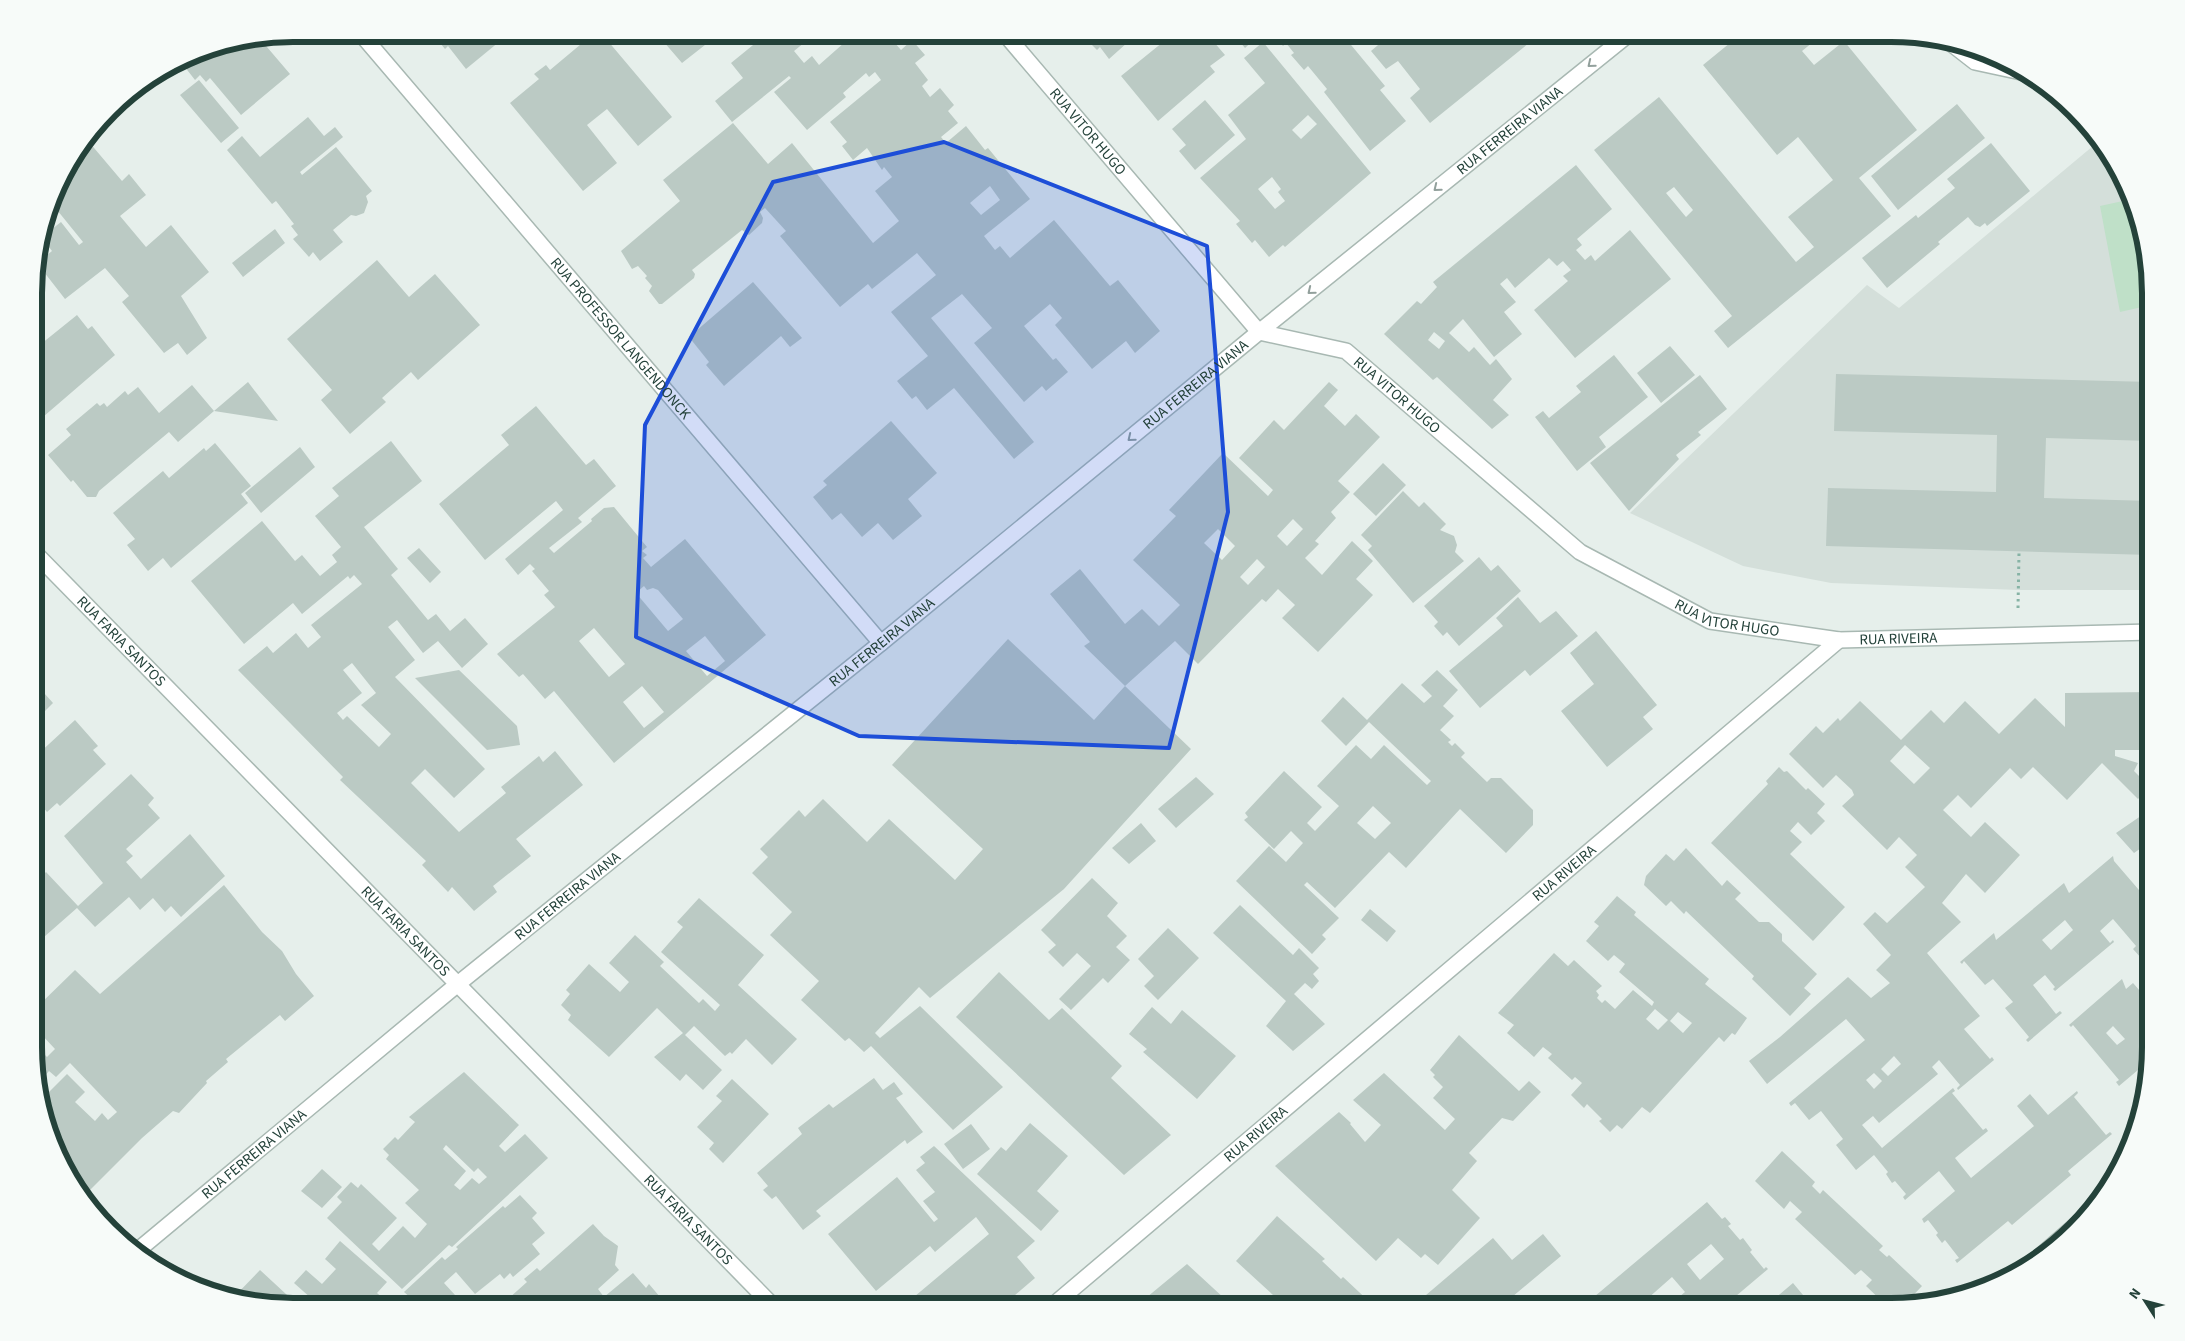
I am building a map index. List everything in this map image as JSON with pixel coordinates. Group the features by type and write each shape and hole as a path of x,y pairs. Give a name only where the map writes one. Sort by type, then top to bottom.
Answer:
{"street":[{"name":"RUA PROFESSOR LANGENDONCK","path":"368,42 881,643"},
{"name":"RUA VITOR HUGO","path":"1012,42 1259,332 1346,351 1580,552 1710,621 1838,640"},
{"name":"RUA FERREIRA VIANA","path":"141,1247 459,983 881,643 1259,332 1619,42"},
{"path":"1963,53 1974,62 2002,68"},
{"name":"RUA FARIA SANTOS","path":"42,560 459,983 765,1298"},
{"name":"RUA RIVEIRA","path":"1062,1298 1838,640 2142,632"}],"path":[{"path":"2018,636 2019,552"}],"highlighted area":[{"path":"944,142 1207,246 1228,512 1169,748 859,736 636,637 645,425 773,182"}],"shaded area":[{"path":"2094,145 2117,183 2129,213 2138,245 2142,277 2142,590 2019,590 1831,583 1743,566 1630,513 1867,285 1899,308"}],"green space":[{"path":"2124,201 2138,245 2142,277 2142,307 2120,312 2100,206"}],"building":[{"path":"439,42 499,42 466,69 448,46 445,49"},
{"path":"583,42 609,42 672,117 638,146 607,109 587,125 617,163 583,191 510,103 539,79 534,74 546,65 550,70"},
{"path":"664,42 709,42 682,63"},
{"path":"757,42 805,42 794,51 804,63 812,56 819,65 845,42 894,42 901,50 910,42 914,42 925,55 915,63 928,80 922,86 930,97 940,88 954,105 948,111 958,123 941,137 946,143 966,126 985,150 988,148 1030,199 984,236 995,250 1000,246 1010,258 1054,220 1110,286 1118,280 1160,331 1135,353 1126,341 1092,369 1055,325 1062,318 1050,304 1024,326 1053,360 1056,358 1068,372 1046,391 1042,386 1024,402 974,343 992,328 962,294 931,318 1034,442 1014,459 954,388 927,410 916,396 912,399 897,381 928,356 891,312 936,275 917,253 872,289 868,284 840,307 780,236 786,231 765,208 760,212 763,218 762,223 749,235 742,230 692,270 695,274 694,278 662,304 659,304 649,291 652,286 645,278 647,276 638,266 632,269 621,251 680,201 663,180 733,123 768,164 792,143 873,243 899,221 875,191 892,177 884,167 882,170 867,148 853,160 842,146 847,142 830,122 881,80 875,72 869,77 866,73 843,93 846,97 807,130 774,92 791,78 789,76 732,122 715,101 743,78 731,63","holes":["990,186 1000,200 981,215 970,203"]},
{"path":"1089,42 1128,42 1109,59 1100,47 1097,50"},
{"path":"1163,42 1214,42 1225,55 1210,66 1215,72 1158,121 1121,76"},
{"path":"1240,42 1252,42 1245,48"},
{"path":"1263,42 1371,173 1285,247 1283,245 1269,257 1255,240 1252,243 1236,224 1240,221 1200,178 1246,139 1228,115 1265,83 1244,58","holes":["1308,115 1317,124 1301,139 1292,130","1272,177 1281,189 1278,192 1285,201 1275,209 1258,189"]},
{"path":"1280,42 1349,42 1385,86 1380,90 1406,121 1370,151 1324,92 1327,89 1308,66 1304,70 1291,55 1294,53 1286,43 1283,46"},
{"path":"1382,42 1530,42 1430,123 1410,98 1420,89 1398,61 1386,69 1371,51"},
{"path":"1731,42 1813,42 1802,51 1814,65 1845,42 1917,130 1859,178 1891,216 1728,348 1714,331 1732,316 1594,150 1659,97 1796,262 1814,247 1788,217 1833,180 1798,137 1777,155 1703,65","holes":["1674,187 1693,210 1686,217 1666,193"]},
{"path":"265,45 290,74 241,115 210,78 206,82 200,75 195,80 185,67 229,51"},
{"path":"199,80 239,128 221,143 180,95"},
{"path":"1205,100 1235,135 1195,170 1179,151 1186,145 1172,129"},
{"path":"1957,104 1985,138 1898,210 1871,176"},
{"path":"308,117 324,136 335,127 343,137 300,172 302,175 336,147 372,191 366,196 368,202 364,213 356,216 351,215 333,230 343,242 320,261 313,252 309,257 293,239 298,235 291,226 294,224 276,201 272,204 227,150 242,136 260,157"},
{"path":"1991,143 2030,191 1987,226 1985,223 1980,227 1975,225 1968,217 1938,242 1940,244 1887,288 1862,258 1916,215 1918,218 1955,188 1947,179"},
{"path":"91,145 122,181 129,174 146,195 120,216 146,247 171,225 209,272 181,296 207,338 187,355 178,343 164,353 122,302 129,296 105,268 65,299 44,272 46,256 52,251 49,247 47,249 51,230 61,222 79,245 83,242 57,210 68,183"},
{"path":"1576,165 1612,209 1577,239 1582,245 1576,250 1585,260 1591,255 1595,261 1630,230 1671,279 1575,358 1534,310 1568,281 1563,276 1571,270 1563,261 1557,266 1549,258 1515,288 1507,278 1500,284 1516,302 1504,312 1522,334 1494,357 1463,319 1449,333 1469,352 1474,347 1490,365 1496,359 1512,379 1493,400 1509,415 1492,429 1437,377 1433,380 1384,334 1417,301 1421,304 1437,287 1433,282","holes":["1434,332 1445,341 1439,349 1428,340"]},
{"path":"275,229 285,243 243,277 232,263"},
{"path":"377,260 409,297 435,274 480,325 418,380 411,372 382,398 386,402 350,434 321,400 332,390 287,339"},
{"path":"753,282 802,338 790,347 781,336 724,386 706,365 709,362 689,337"},
{"path":"77,315 88,329 92,326 115,355 42,418 42,343"},
{"path":"1670,346 1695,375 1661,403 1637,373"},
{"path":"1614,355 1648,397 1599,437 1606,447 1577,471 1535,417 1543,411 1549,418 1581,392 1576,386"},
{"path":"1836,374 2142,382 2142,441 2046,438 2044,498 2142,501 2142,555 1826,546 1828,488 1996,492 1997,435 1834,431"},
{"path":"1700,375 1727,409 1698,432 1701,435 1676,455 1679,459 1629,511 1590,463"},
{"path":"248,382 278,421 214,411"},
{"path":"1329,382 1338,390 1324,406 1345,426 1356,414 1380,437 1338,481 1350,492 1331,512 1336,518 1315,541 1319,544 1305,558 1322,575 1352,541 1373,561 1356,579 1373,595 1318,652 1282,618 1295,605 1278,589 1266,602 1262,599 1198,664 1175,641 1125,686 1084,646 1090,642 1050,594 1080,569 1125,624 1142,609 1159,626 1180,605 1133,560 1176,516 1169,510 1223,453 1268,496 1273,490 1239,458 1274,420 1284,430","holes":["1293,519 1303,529 1287,546 1277,536","1218,529 1235,546 1222,560 1204,543","1257,559 1265,567 1248,585 1240,577"]},
{"path":"192,385 214,411 178,442 169,432 99,491 96,497 87,497 73,480 71,482 48,455 71,435 66,429 97,403 100,406 104,403 107,407 125,391 128,395 138,387 159,413"},
{"path":"536,406 586,465 594,459 616,486 578,518 582,522 549,548 554,553 592,521 591,519 604,508 614,507 647,547 642,551 647,555 643,558 651,567 685,539 766,635 614,763 554,691 545,699 523,674 519,677 497,654 555,607 544,595 549,591 532,571 535,569 530,564 518,575 505,559 563,510 556,501 485,560 439,504 509,445 501,435","holes":["644,586 647,590 653,588 658,590 683,619 668,631 636,593","594,628 625,664 609,677 579,641","705,636 725,661 707,676 686,651","642,686 664,712 644,728 623,702"]},
{"path":"891,421 937,473 908,499 922,516 893,540 878,523 862,537 841,513 832,520 813,497 827,485 823,481"},
{"path":"391,441 422,481 364,527 398,569 391,575 428,620 436,614 450,631 465,618 488,644 462,668 438,641 423,653 397,620 388,627 415,660 395,677 485,769 454,798 425,769 411,783 459,832 506,793 501,787 539,756 543,762 555,751 583,785 516,839 531,856 493,886 497,892 474,911 452,887 448,892 422,865 426,861 340,780 343,777 238,670 267,646 273,653 296,633 308,648 321,637 311,625 362,584 354,575 350,579 348,576 302,614 293,603 244,644 191,581 262,521 295,561 302,555 320,576 337,562 332,555 341,547 315,516 339,496 332,488","holes":["352,663 376,693 361,705 391,734 379,747 347,716 343,720 337,713 362,693 343,670"]},
{"path":"215,443 251,486 241,494 248,503 171,568 163,558 148,571 127,545 135,539 113,513 163,471 169,478 204,448 206,451"},
{"path":"300,447 315,467 261,513 245,493"},
{"path":"1383,463 1406,485 1376,516 1353,494"},
{"path":"1403,491 1419,507 1424,502 1446,524 1440,530 1454,536 1457,545 1455,552 1464,561 1413,603 1368,550 1372,546 1361,535"},
{"path":"419,548 441,572 430,583 407,558"},
{"path":"1479,557 1491,571 1498,565 1521,591 1459,646 1447,632 1443,636 1434,626 1438,622 1424,606"},
{"path":"1518,597 1540,623 1556,611 1578,636 1530,676 1525,670 1480,708 1449,671 1503,626 1496,618"},
{"path":"1596,631 1657,705 1643,717 1653,729 1607,767 1561,711 1594,684 1570,653"},
{"path":"1008,639 1094,720 1125,686 1191,749 1064,889 930,998 919,987 875,1033 880,1038 920,1006 1003,1087 953,1130 871,1046 864,1052 849,1038 845,1041 801,1000 819,981 770,935 792,912 752,873 768,857 760,849 799,810 805,817 823,799 867,842 889,819 955,880 983,849 892,765"},
{"path":"459,670 517,726 520,745 487,750 415,678"},
{"path":"1437,670 1458,690 1443,706 1454,716 1440,730 1451,740 1448,742 1452,746 1455,743 1465,753 1461,757 1487,782 1491,778 1501,778 1533,810 1533,825 1506,853 1460,809 1406,868 1389,852 1335,908 1307,882 1304,885 1339,918 1322,935 1326,939 1312,954 1236,881 1269,846 1286,862 1303,843 1291,831 1274,849 1244,820 1248,817 1245,813 1284,771 1322,807 1307,823 1315,831 1339,806 1317,786 1356,745 1371,759 1384,745 1427,785 1431,781 1369,722 1346,746 1321,721 1343,697 1367,720 1402,683 1424,703 1432,696 1421,685","holes":["1373,806 1391,823 1375,839 1357,823"]},
{"path":"42,691 53,703 42,714"},
{"path":"2142,692 2142,750 2115,750 2115,756 2138,763 2134,771 2142,779 2142,795 2138,799 2102,763 2067,800 2033,767 2021,779 2010,768 1971,808 1958,795 1943,810 1971,837 1985,822 2020,855 1985,893 1966,874 1942,903 1961,922 1927,953 1980,1016 1964,1029 1990,1059 1992,1057 1994,1060 1958,1090 1957,1088 1960,1085 1939,1060 1932,1067 1938,1074 1879,1123 1873,1116 1862,1125 1882,1148 1953,1088 1955,1091 1952,1093 1983,1130 1986,1128 1988,1131 1955,1158 1971,1178 2034,1126 2017,1106 2030,1094 2048,1115 2077,1091 2078,1093 2074,1097 2106,1135 2110,1132 2112,1134 2068,1171 2071,1175 2012,1225 2008,1221 1957,1263 1955,1260 1959,1258 1945,1240 1942,1243 1936,1235 1938,1233 1928,1220 1924,1223 1922,1219 1955,1191 1939,1171 1905,1200 1903,1197 1906,1194 1895,1181 1892,1183 1886,1174 1888,1172 1874,1155 1856,1170 1836,1145 1843,1139 1821,1111 1809,1120 1795,1103 1791,1106 1789,1103 1865,1040 1846,1019 1767,1084 1749,1061 1780,1037 1848,977 1871,998 1890,983 1876,970 1891,955 1863,924 1875,912 1887,923 1925,887 1905,867 1917,855 1899,837 1887,850 1842,806 1854,795 1852,790 1836,775 1823,788 1789,754 1816,726 1823,733 1838,718 1840,721 1860,701 1901,740 1931,710 1944,723 1965,701 1999,734 2035,698 2065,727 2065,693","holes":["1905,745 1930,768 1914,784 1890,761","1894,1056 1901,1064 1888,1076 1881,1069","1874,1073 1882,1081 1874,1089 1866,1080"]},
{"path":"75,720 98,746 93,750 106,764 60,806 57,803 47,812 42,806 42,750"},
{"path":"1779,767 1784,772 1787,771 1806,790 1808,788 1825,804 1817,813 1825,821 1811,835 1798,822 1790,831 1802,842 1790,854 1845,907 1813,941 1711,843 1768,784 1766,781"},
{"path":"131,774 154,798 148,805 160,818 126,849 133,856 126,862 141,879 190,834 225,876 181,917 171,906 165,912 153,898 140,910 129,897 95,927 77,908 44,937 42,935 42,876 46,872 78,906 103,883 64,836"},
{"path":"1196,777 1214,794 1176,828 1158,809"},
{"path":"2142,815 2142,847 2134,853 2116,833"},
{"path":"1141,823 1156,841 1129,864 1112,848"},
{"path":"1686,848 1722,886 1727,880 1741,893 1735,899 1759,922 1769,922 1782,934 1782,941 1817,974 1804,988 1811,994 1790,1016 1752,979 1754,976 1686,911 1684,914 1671,901 1666,906 1644,885 1646,876 1666,854 1674,861"},
{"path":"2113,856 2114,861 2142,894 2142,959 2133,949 2136,946 2113,919 2100,931 2110,943 2113,940 2114,942 2055,991 2053,989 2055,987 2045,975 2033,985 2056,1014 2060,1011 2062,1013 2028,1042 2026,1040 2029,1037 2005,1008 2013,1002 1993,979 1985,985 1964,961 1962,964 1960,962 1994,933 1996,940 2064,883 2069,893","holes":["2065,920 2073,930 2051,950 2042,940"]},
{"path":"1092,878 1118,903 1107,916 1127,936 1116,947 1130,960 1108,983 1103,978 1071,1010 1059,999 1091,966 1077,953 1063,967 1048,952 1056,945 1041,930"},
{"path":"224,885 262,932 282,951 296,974 314,996 285,1021 280,1015 226,1059 228,1062 206,1081 207,1083 179,1113 173,1111 142,1138 88,1192 68,1158 56,1128 47,1094 67,1074 85,1092 75,1102 95,1121 102,1113 108,1120 117,1112 70,1063 56,1077 49,1071 45,1076 42,1052 47,1057 55,1049 42,1035 42,1002 75,970 100,994"},
{"path":"1617,896 1636,912 1634,915 1709,979 1705,984 1747,1018 1735,1035 1732,1033 1724,1042 1719,1037 1650,1113 1642,1107 1622,1129 1617,1125 1610,1132 1599,1121 1602,1119 1587,1104 1584,1108 1571,1095 1582,1083 1575,1077 1572,1080 1548,1058 1552,1054 1543,1047 1534,1057 1507,1033 1514,1025 1498,1013 1554,953 1568,966 1574,960 1602,986 1596,991 1599,995 1597,998 1602,1003 1605,1000 1615,1009 1633,990 1652,1006 1654,1002 1619,972 1625,964 1614,955 1608,961 1586,941 1599,926 1594,922","holes":["1655,1009 1668,1020 1658,1030 1646,1019","1678,1012 1692,1023 1683,1033 1670,1021"]},
{"path":"699,898 764,955 738,985 797,1039 772,1065 746,1039 732,1054 730,1052 725,1056 694,1026 685,1035 722,1070 703,1090 686,1074 680,1081 654,1057 683,1033 657,1008 609,1057 568,1020 571,1015 561,1005 570,994 566,990 589,964 620,992 629,982 609,963 635,935 664,962 660,966 699,1003 703,999 715,1011 720,1005 661,952 683,927 677,922"},
{"path":"1240,905 1293,955 1299,948 1319,968 1313,974 1319,981 1312,989 1305,983 1294,994 1325,1024 1293,1051 1266,1026 1286,1001 1213,933"},
{"path":"1370,909 1396,931 1387,942 1361,920"},
{"path":"1168,928 1199,958 1158,1000 1144,986 1154,976 1138,959"},
{"path":"999,972 1049,1020 1062,1008 1122,1066 1111,1078 1171,1135 1124,1175 956,1017"},
{"path":"2122,979 2126,989 2133,983 2142,993 2142,1067 2119,1086 2116,1082 2119,1080 2073,1025 2071,1027 2069,1025","holes":["2113,1026 2125,1039 2117,1045 2106,1033"]},
{"path":"1152,1007 1171,1024 1182,1010 1236,1056 1197,1099 1143,1052 1147,1049 1129,1034"},
{"path":"1459,1035 1519,1091 1529,1081 1541,1092 1513,1121 1502,1118 1469,1153 1477,1161 1452,1190 1480,1218 1438,1265 1425,1254 1421,1258 1398,1238 1376,1261 1275,1166 1339,1112 1351,1123 1365,1142 1381,1125 1353,1100 1384,1073 1445,1130 1455,1119 1433,1098 1443,1087 1433,1077 1435,1075 1430,1070"},
{"path":"464,1072 519,1125 499,1146 505,1152 525,1134 548,1158 452,1247 449,1245 402,1289 327,1218 342,1202 337,1197 351,1182 358,1188 361,1184 397,1218 372,1244 379,1251 403,1226 415,1238 427,1224 405,1203 419,1190 386,1159 389,1155 383,1149 395,1137 398,1140 415,1122 409,1117","holes":["446,1145 474,1172 478,1168 487,1177 479,1184 472,1178 460,1190 454,1185 466,1171 443,1149"]},
{"path":"874,1078 883,1090 894,1082 903,1094 896,1098 923,1132 907,1144 905,1140 816,1211 821,1216 803,1230 776,1196 772,1199 763,1190 768,1186 757,1173 802,1134 798,1128 829,1104 833,1108"},
{"path":"732,1079 769,1114 723,1163 709,1149 714,1143 697,1127 722,1101 716,1096"},
{"path":"1030,1123 1068,1156 1037,1191 1059,1211 1041,1231 977,1174 1001,1147 1006,1151"},
{"path":"971,1124 990,1149 963,1169 944,1144"},
{"path":"934,1146 1035,1241 1017,1257 1035,1278 1012,1298 913,1298 989,1234 976,1217 935,1252 930,1246 876,1291 828,1234 897,1177 934,1222 938,1219 923,1201 935,1192 916,1170 925,1163 920,1157"},
{"path":"1782,1151 1815,1182 1812,1186 1820,1194 1823,1190 1883,1246 1879,1250 1887,1257 1889,1255 1922,1286 1911,1298 1879,1298 1866,1286 1872,1280 1861,1270 1855,1275 1795,1219 1802,1212 1790,1201 1784,1209 1755,1181"},
{"path":"322,1169 342,1187 322,1208 301,1191"},
{"path":"520,1195 537,1213 532,1218 545,1233 532,1244 540,1254 513,1277 510,1273 504,1279 500,1274 475,1294 456,1272 444,1283 458,1298 411,1298 404,1292 442,1257 445,1260 458,1249 456,1247 503,1206 505,1208"},
{"path":"1707,1202 1722,1219 1725,1217 1731,1224 1728,1226 1740,1240 1743,1238 1752,1250 1750,1252 1764,1269 1766,1267 1768,1269 1734,1298 1678,1298 1685,1292 1672,1277 1648,1298 1593,1298","holes":["1711,1244 1724,1259 1700,1280 1687,1264"]},
{"path":"1277,1216 1325,1259 1322,1261 1341,1279 1343,1277 1365,1298 1276,1298 1236,1261"},
{"path":"593,1224 604,1236 618,1246 615,1265 619,1270 598,1289 604,1297 633,1273 646,1288 649,1284 661,1298 509,1298 527,1282 524,1279 537,1268 540,1271"},
{"path":"1543,1234 1561,1256 1511,1298 1423,1298 1493,1238 1512,1260"},
{"path":"340,1241 387,1282 377,1293 383,1298 311,1298 294,1283 306,1270 322,1284 336,1269 325,1259"},
{"path":"1187,1264 1224,1298 1146,1298"},
{"path":"260,1270 290,1298 277,1298 238,1292"},
{"path":"1793,1283 1806,1298 1776,1298"}]}
